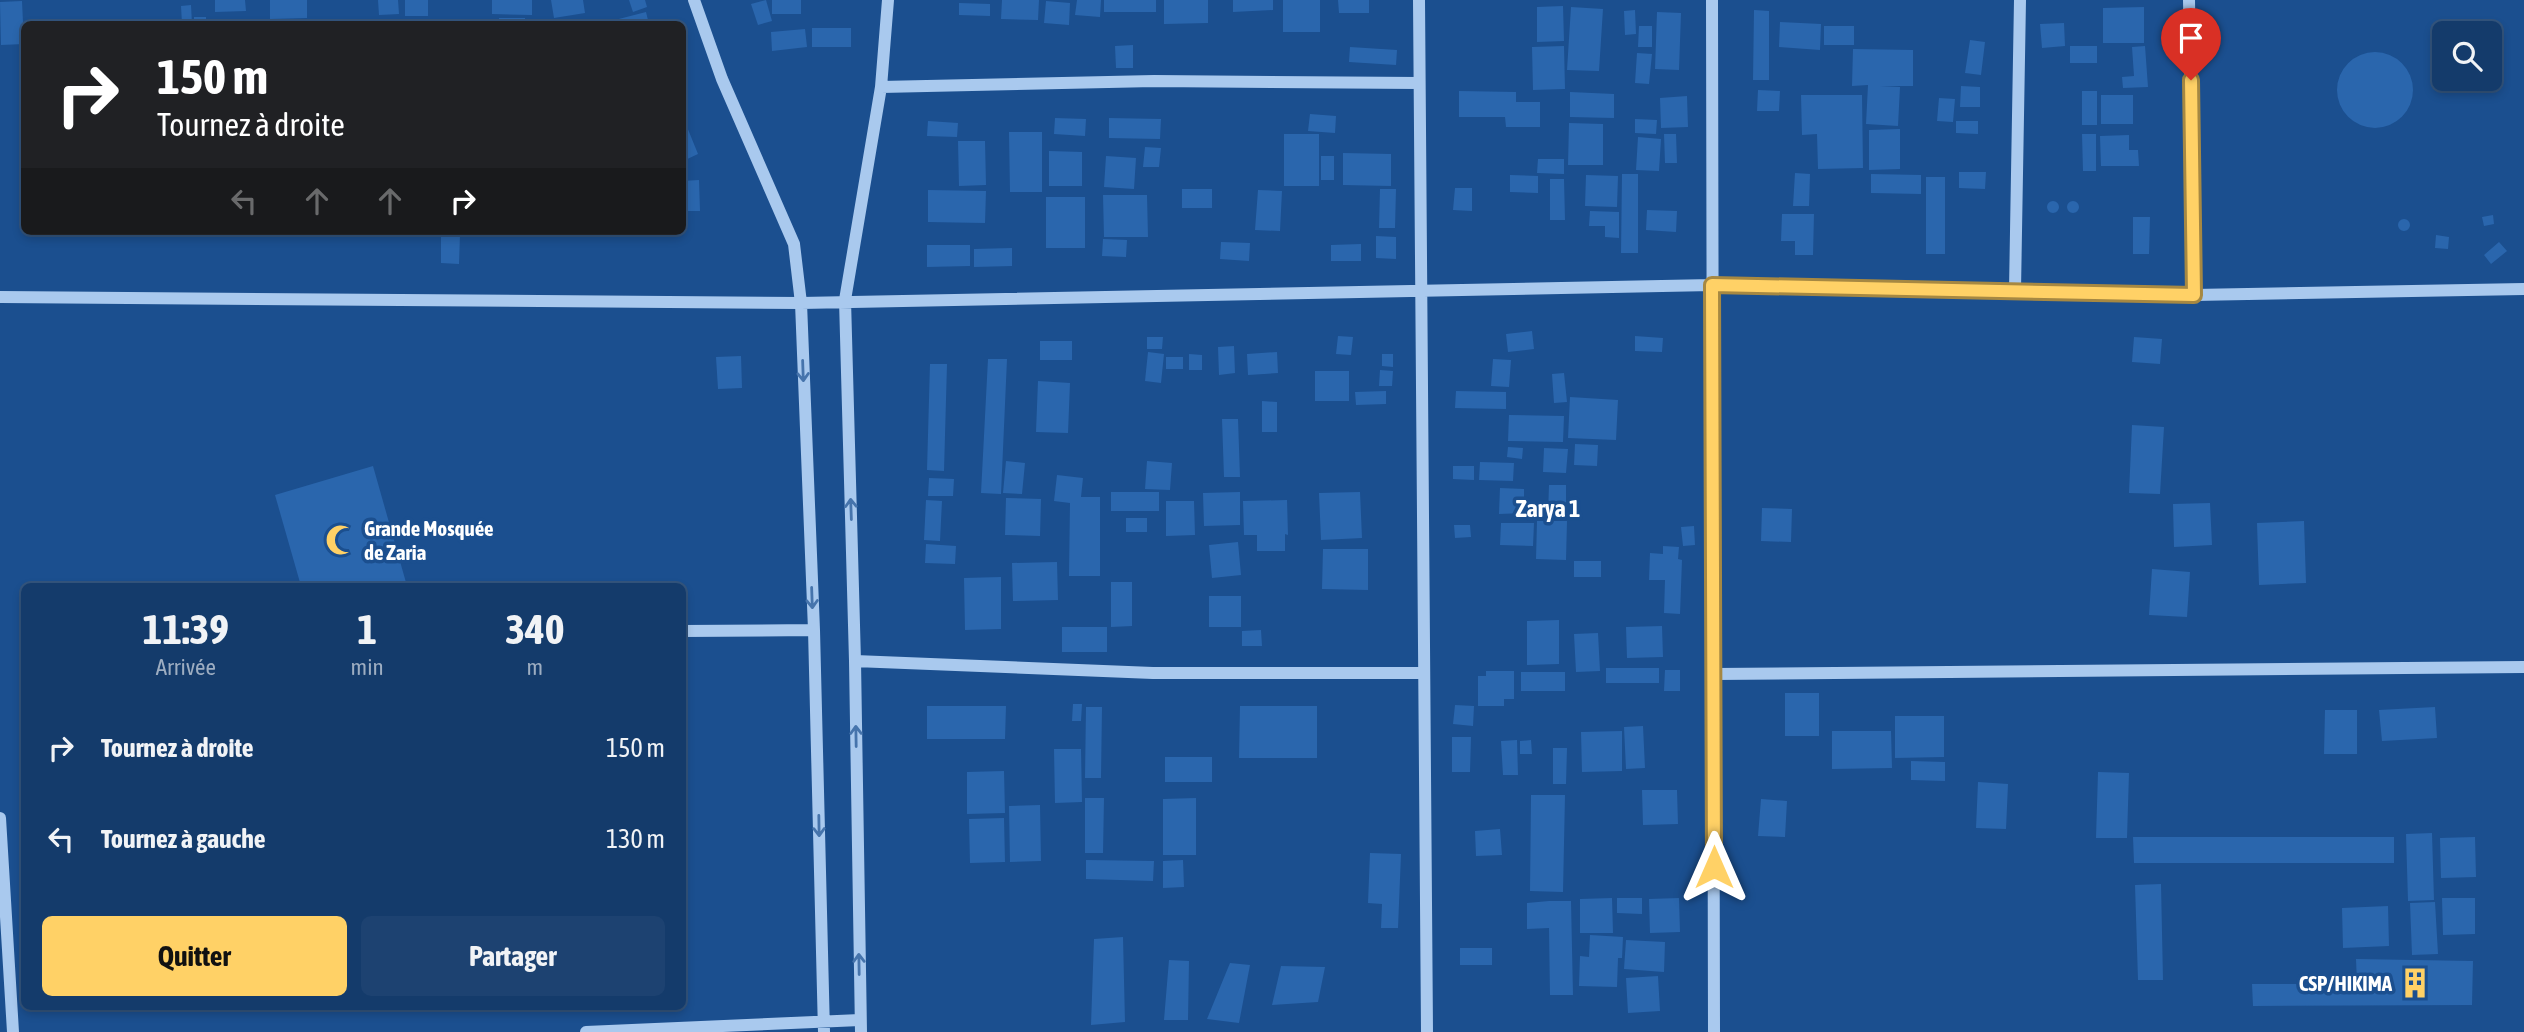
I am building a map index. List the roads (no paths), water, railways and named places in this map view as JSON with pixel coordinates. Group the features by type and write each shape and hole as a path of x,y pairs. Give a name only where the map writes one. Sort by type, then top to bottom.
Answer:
{"street":[{"path":"694,0 722,79 794,244 801,303 814,630 824,1027"},
{"path":"586,1032 860,1026 855,661 845,300 881,87 888,0"},
{"path":"1419,0 1427,1032"},
{"path":"1712,0 1714,1032"},
{"path":"2015,290 2021,0"},
{"path":"2189,0 2194,295"},
{"path":"881,87 1154,81 1419,83"},
{"path":"0,297 801,303 845,300 1712,285 2194,295 2524,289"},
{"path":"686,631 814,630"},
{"path":"855,661 1153,673 1424,673"},
{"path":"1714,674 2524,667"},
{"path":"0,818 13,1032"}],"place":[{"name":"Grande Mosquée de Zaria","path":"341,540"},
{"name":"CSP/HIKIMA","path":"2415,983"}],"district":[{"name":"Zarya 1","path":"1548,508"}]}
